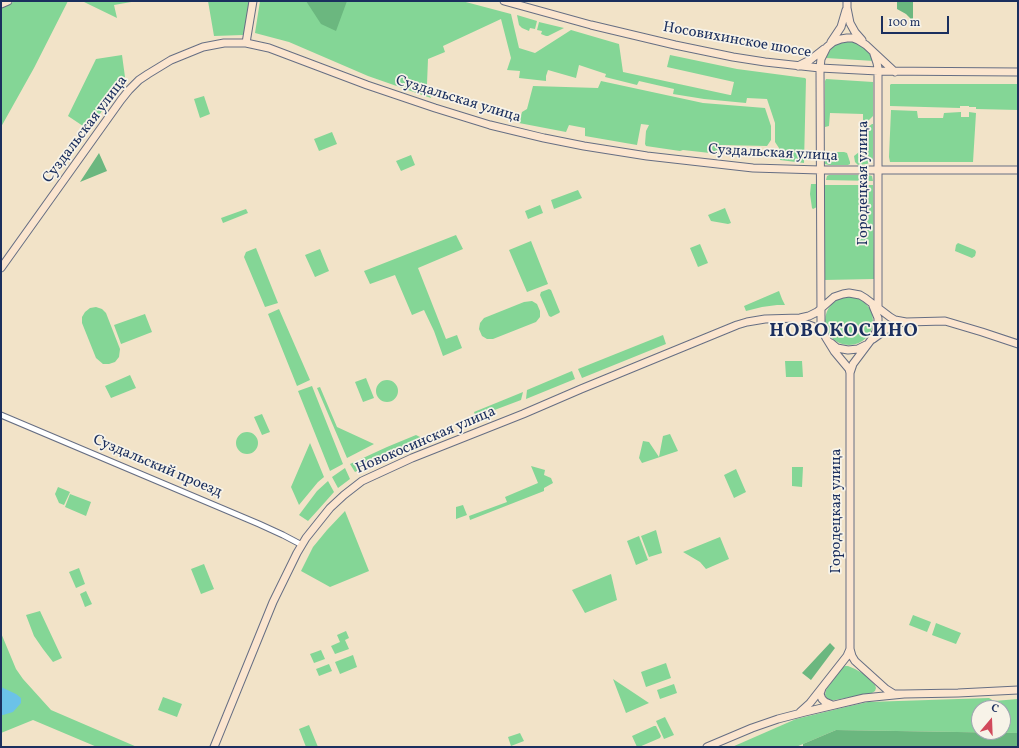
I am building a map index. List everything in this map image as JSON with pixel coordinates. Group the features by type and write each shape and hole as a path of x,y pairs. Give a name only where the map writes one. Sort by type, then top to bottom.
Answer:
{"street":[{"path":"1,4 8,1"},
{"path":"246,43 253,1"},
{"name":"Носовихинское шоссе","path":"504,1 591,25 675,45 733,57 796,66 895,72 1018,72"},
{"path":"847,4 848,15 852,27 859,37 895,72"},
{"path":"847,4 841,27 821,59 820,68 821,320 822,330 825,336 850,373"},
{"path":"796,66 810,60 836,40 847,38 858,40 866,44"},
{"name":"Суздальская улица","path":"1,268 129,90 148,74 171,60 203,46 224,43 246,43 277,50 366,85 490,125 544,138 646,156 753,168 878,171 1018,170"},
{"name":"Городецкая улица","path":"873,52 878,63 878,318"},
{"path":"821,309 830,300 838,295 849,293 860,295 895,320 906,322"},
{"path":"821,320 824,307 830,300"},
{"path":"850,373 853,364 874,336 877,328 878,318 869,301"},
{"name":"Новокосинская улица","path":"214,747 273,602 290,565 319,521 337,501 362,481 412,458 528,412 737,325 765,319 804,318 821,309"},
{"path":"787,318 817,329 832,345 837,348 848,350 858,349 865,345 895,323 906,322 945,321 1018,344"},
{"name":"Городецкая улица","path":"850,373 850,649"},
{"name":"Суздальский проезд","path":"1,415 259,524 302,545"},
{"path":"836,705 823,701 821,697 821,690 847,656 850,649"},
{"path":"850,649 855,661 886,689 892,693 904,694"},
{"path":"839,666 843,663 849,662 860,666 867,671"},
{"path":"794,714 876,696 880,688 876,680"},
{"path":"707,747 752,728 801,711 826,683"},
{"path":"864,698 904,694 1018,690"}],"green space":[{"path":"16,1 68,1 34,68 1,127 1,7"},
{"path":"82,1 137,1 114,5 117,18"},
{"path":"208,1 251,1 246,33 243,35 214,36"},
{"path":"260,1 462,1 511,14 519,48 535,53 571,30 619,44 623,72 730,95 734,82 667,67 670,55 737,69 805,78 804,163 780,160 779,148 775,142 775,123 767,99 747,98 746,103 673,94 674,89 639,81 637,85 605,77 606,74 579,65 576,78 548,70 546,81 519,78 520,71 507,70 511,58 501,19 443,46 445,52 428,59 427,84 431,98 368,76 289,42 255,33"},
{"path":"306,1 347,1 336,31 321,24"},
{"path":"897,1 913,1 912,20 906,14 897,9"},
{"path":"517,15 537,21 535,29 530,28 529,31 522,28 519,25"},
{"path":"539,22 564,28 546,36 541,34 542,31 537,30"},
{"path":"852,41 862,45 870,53 874,61 826,58 831,49 838,43"},
{"path":"122,55 125,77 89,130 68,116 96,59"},
{"path":"826,79 873,82 873,116 865,124 863,123 863,114 830,113 829,126 825,127"},
{"path":"601,81 703,103 765,108 771,126 771,140 767,146 720,145 719,154 683,150 680,151 646,146 646,131 649,125 641,124 637,145 585,136 585,128 569,125 566,132 519,123 522,112 527,109 533,86 598,88"},
{"path":"891,84 1018,84 1018,110 976,109 976,107 969,106 960,106 960,108 890,106"},
{"path":"204,96 210,114 200,118 194,99"},
{"path":"891,110 917,111 918,118 943,118 944,113 961,112 961,117 969,117 969,112 976,113 973,162 890,162"},
{"path":"872,124 872,161 867,164 858,165 855,162 854,156 863,149 864,130"},
{"path":"332,132 337,144 319,151 314,139"},
{"path":"823,151 826,153 847,153 850,164 825,164"},
{"path":"99,153 107,171 80,182"},
{"path":"411,155 415,165 401,171 396,161"},
{"path":"869,175 872,176 873,181 826,180 827,176"},
{"path":"811,184 816,184 817,207 813,209 810,194"},
{"path":"823,185 873,185 874,279 824,280"},
{"path":"578,190 582,198 554,209 551,200"},
{"path":"540,205 543,213 528,219 525,211"},
{"path":"725,208 731,223 728,224 711,221 708,215"},
{"path":"246,209 248,213 223,223 221,218"},
{"path":"456,235 463,249 418,268 446,339 457,335 462,348 443,356 434,331 424,310 412,315 395,275 370,284 364,271"},
{"path":"531,241 548,284 527,292 509,250"},
{"path":"958,243 975,250 975,256 972,258 955,251"},
{"path":"700,244 708,263 698,267 690,248"},
{"path":"256,248 278,303 265,307 244,257 246,252"},
{"path":"320,249 329,271 315,277 305,255"},
{"path":"549,289 551,290 560,312 551,317 549,316 540,295 541,292"},
{"path":"779,291 785,305 762,307 746,311 744,306"},
{"path":"849,297 858,299 866,304 871,312 873,321 871,330 866,338 858,343 849,345 840,343 832,338 827,330 825,321 827,312 832,304 840,299"},
{"path":"532,301 537,304 540,311 540,317 536,322 493,339 487,339 482,336 479,329 480,323 484,318 524,302"},
{"path":"96,307 102,309 106,313 120,349 119,357 115,362 109,364 103,364 96,358 82,323 82,317 85,312 90,308"},
{"path":"279,309 310,380 297,386 268,314"},
{"path":"145,314 152,332 121,344 114,325"},
{"path":"663,335 666,344 582,378 578,369"},
{"path":"785,361 802,361 803,377 786,377"},
{"path":"572,371 575,379 526,399 527,390"},
{"path":"130,375 136,388 111,398 105,386"},
{"path":"366,378 374,398 363,402 355,382"},
{"path":"387,380 395,383 398,391 395,399 387,402 379,399 376,391 379,383"},
{"path":"312,386 343,464 330,471 298,391"},
{"path":"320,387 337,427 374,444 347,458 317,388"},
{"path":"523,392 521,400 476,417 474,412"},
{"path":"262,414 270,432 262,435 254,417"},
{"path":"247,432 255,435 258,443 255,451 247,454 239,451 236,443 239,435"},
{"path":"670,434 678,451 642,463 639,458 643,441 649,442 659,457 663,436"},
{"path":"416,435 424,439 355,472 350,464 387,447"},
{"path":"310,443 324,477 299,505 291,487"},
{"path":"531,466 545,470 544,475 551,478 553,483 544,488 544,491 470,520 469,516 507,502 505,497 538,483"},
{"path":"792,467 803,467 802,487 792,486"},
{"path":"345,468 350,479 338,488 332,477"},
{"path":"736,469 746,492 734,498 724,475"},
{"path":"328,481 334,492 308,521 299,515 317,491"},
{"path":"58,487 70,492 64,505 59,503 55,494"},
{"path":"70,494 91,502 86,516 65,507"},
{"path":"463,505 467,515 456,519 456,507"},
{"path":"345,511 369,571 330,587 301,571 313,547"},
{"path":"656,530 662,553 649,557 641,536"},
{"path":"639,536 648,560 636,565 627,541"},
{"path":"720,537 729,559 706,569 700,562 683,552"},
{"path":"204,564 214,589 201,594 191,569"},
{"path":"79,568 85,584 76,588 69,572"},
{"path":"611,574 617,600 585,613 572,590"},
{"path":"86,591 92,604 85,607 80,594"},
{"path":"40,611 62,658 53,662 34,636 26,615"},
{"path":"913,615 931,622 927,632 909,625"},
{"path":"936,623 961,633 956,644 932,635"},
{"path":"346,631 349,638 345,640 349,649 335,654 331,646 340,642 337,635"},
{"path":"1,633 16,669 51,710 137,747 97,747 33,720 1,733"},
{"path":"830,643 835,648 811,680 802,673"},
{"path":"321,650 325,659 314,663 310,654"},
{"path":"353,655 357,667 340,674 335,662"},
{"path":"666,663 671,678 646,687 641,672"},
{"path":"329,664 332,671 319,676 316,669"},
{"path":"845,666 864,674 875,685 875,691 872,693 835,700 827,699 825,695 826,690"},
{"path":"613,679 649,703 626,713"},
{"path":"674,684 677,693 660,699 657,690"},
{"path":"163,697 182,704 177,717 158,710"},
{"path":"989,698 992,700 971,700 971,732 836,730 796,747 732,747 796,719 868,702"},
{"path":"1018,699 1018,733 1011,733 1011,700 1006,700"},
{"path":"665,717 674,735 664,739 656,721"},
{"path":"309,725 318,747 306,747 299,729"},
{"path":"656,726 661,736 660,738 637,747 632,736"},
{"path":"836,730 971,732 971,740 1011,740 1011,733 1018,733 1018,747 803,747 803,744"},
{"path":"520,733 524,741 511,746 508,737"}],"water":[{"path":"1,687 21,698 21,703 13,712 3,715 1,715"}],"district":[{"name":"НОВОКОСИНО","path":"844,333"}]}
